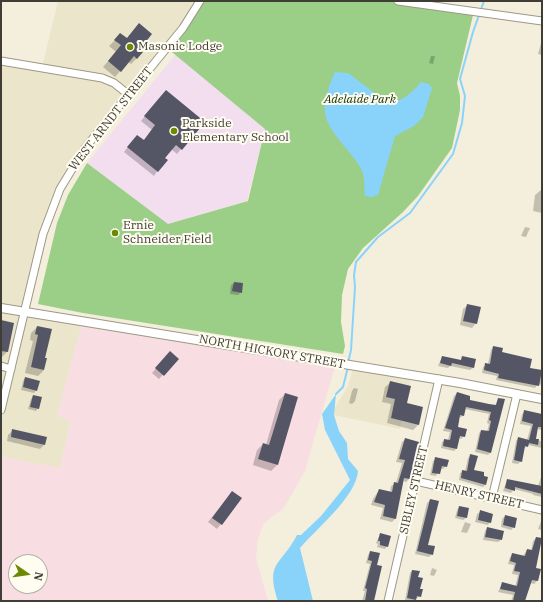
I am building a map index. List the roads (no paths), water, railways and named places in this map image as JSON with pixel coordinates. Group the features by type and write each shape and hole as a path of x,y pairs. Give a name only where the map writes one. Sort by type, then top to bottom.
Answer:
{"street":[{"name":"WEST ARNDT STREET","path":"1,410 42,234 56,197 80,155 183,28 200,1"},
{"path":"398,1 542,21"},
{"path":"1,60 110,80 129,95"},
{"name":"NORTH HICKORY STREET","path":"1,308 440,379 542,399"},
{"path":"1,366 11,369"},
{"name":"SIBLEY STREET","path":"388,601 440,379"},
{"path":"492,498 517,394"},
{"name":"HENRY STREET","path":"416,481 542,510"}],"water":[{"path":"335,72 348,73 388,103 407,96 421,82 429,84 432,88 423,117 414,126 395,136 378,195 372,197 365,196 364,177 361,168 334,133 326,116 326,97"},
{"path":"336,394 334,415 339,431 347,443 348,459 358,471 356,481 335,512 300,548 313,601 278,601 273,578 277,565 297,535 301,535 321,516 350,480 325,430 322,414"}],"waterway":[{"path":"348,363 351,350 355,287 354,275 356,262 378,237 410,213 453,154 462,123 465,96 460,79 473,32 484,1"},
{"path":"336,394 343,387 348,367"}],"place":[{"name":"Masonic Lodge","path":"130,47"},
{"name":"Parkside Elementary School","path":"174,131"},
{"name":"Ernie Schneider Field","path":"115,233"}],"park label":[{"name":"Adelaide Park","path":"360,100"}]}
